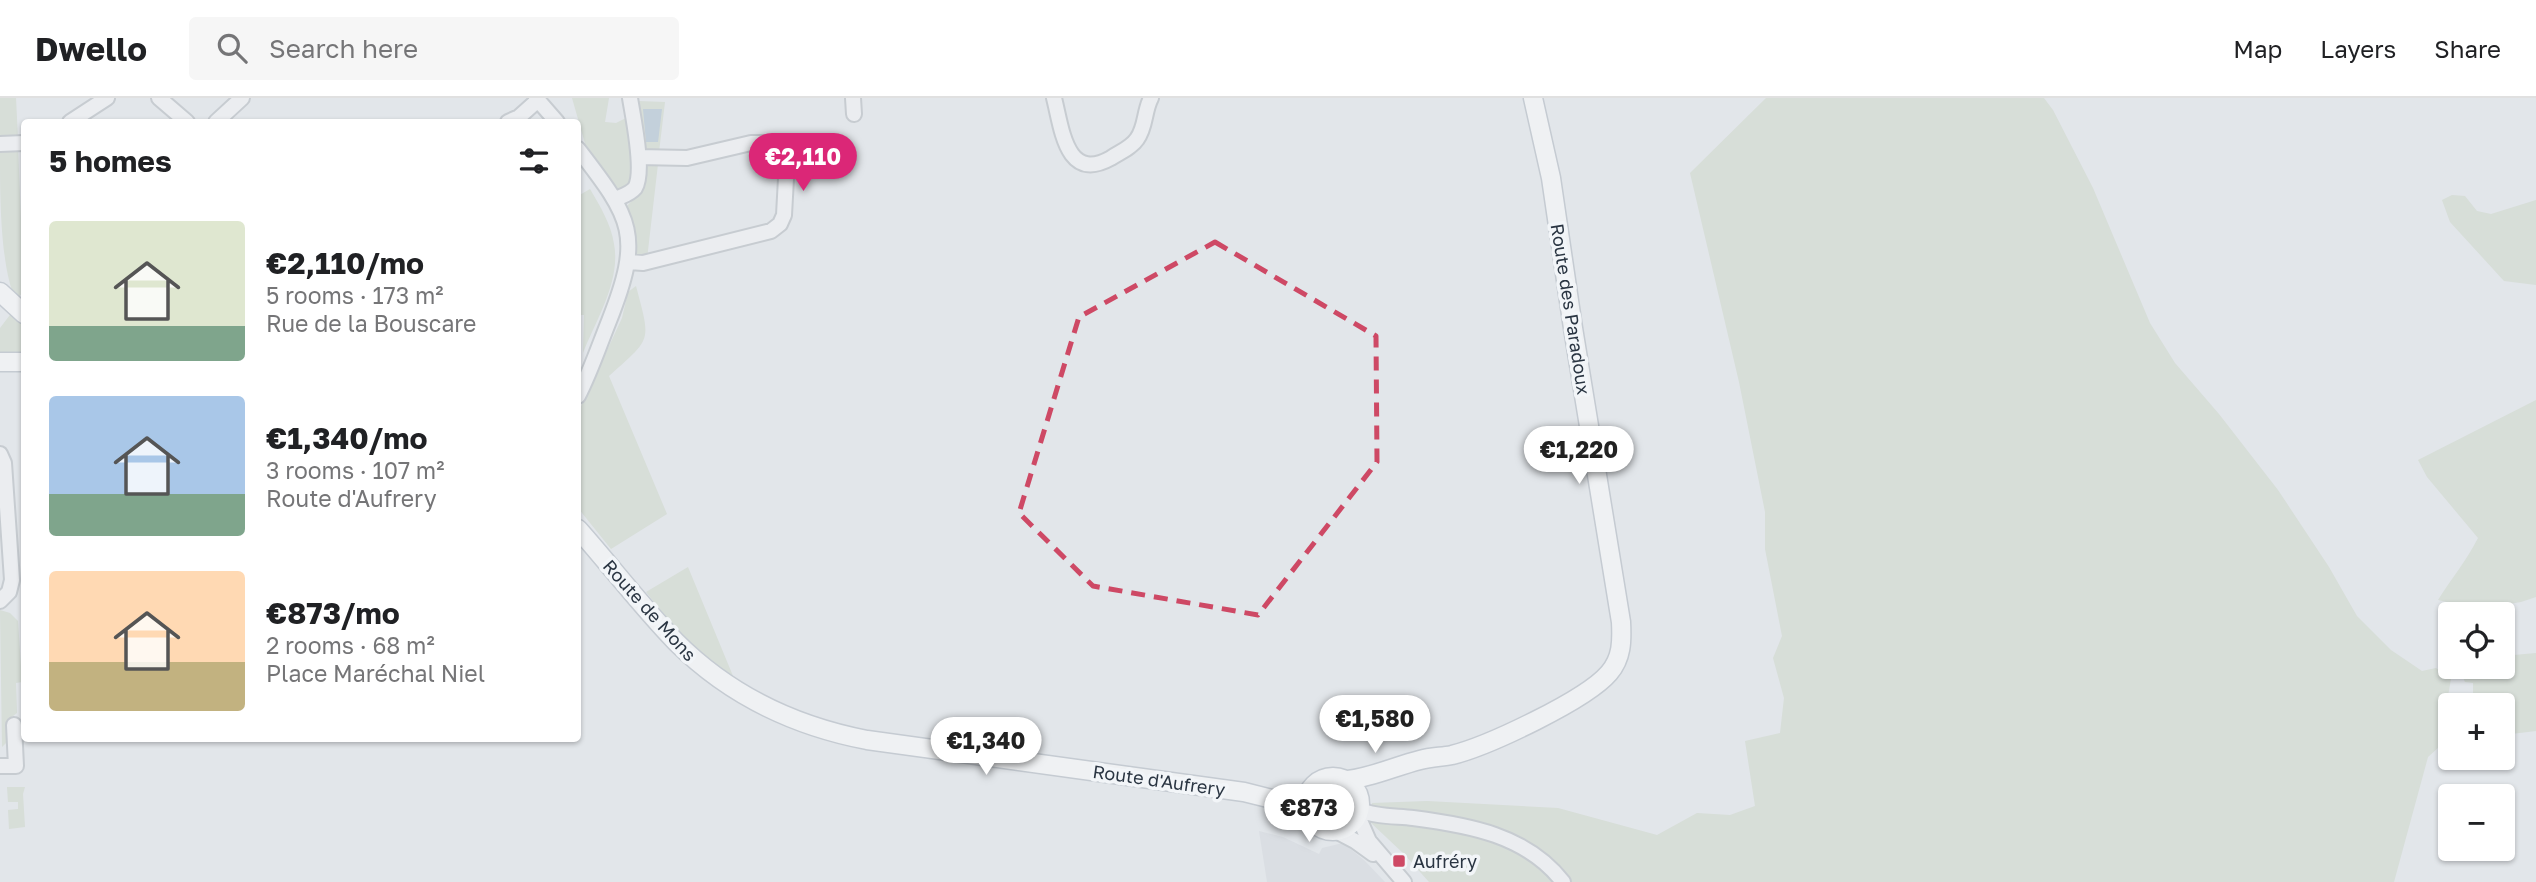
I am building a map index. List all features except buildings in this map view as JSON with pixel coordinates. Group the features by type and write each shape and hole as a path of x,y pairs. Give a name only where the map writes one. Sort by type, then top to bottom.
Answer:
{"main road":[{"name":"Route des Paradoux","path":"1348,780 1468,750 1492,741 1547,714 1600,682 1617,662 1620,652 1621,622 1553,188 1533,98"},
{"path":"0,288 21,311"},
{"path":"0,362 21,362"},
{"name":"Route de Mons","path":"582,532 676,642 718,678 748,698"},
{"name":"Route d'Aufrery","path":"748,698 792,719 857,738 1244,792 1284,802 1307,814"},
{"path":"1359,810 1355,787 1340,777 1323,778 1310,788 1306,796 1307,814 1319,827 1336,831 1352,824 1377,785 1409,763"},
{"name":"Route d'Aufrery","path":"1244,792 1310,788"}],"street":[{"path":"75,119 107,98"},
{"path":"159,98 184,119"},
{"path":"219,119 243,98"},
{"path":"616,200 634,190 637,183 639,157 630,98"},
{"path":"853,98 854,114"},
{"path":"1054,98 1070,154 1082,163 1090,165 1103,162 1137,141 1151,98"},
{"path":"515,119 537,99 554,119"},
{"path":"0,144 21,143"},
{"path":"629,262 643,264 771,231 780,224 784,215 787,160 783,150 775,143 751,143 687,158 639,157"},
{"path":"581,153 616,200 628,233 629,262 622,288 581,389"},
{"path":"0,454 5,463 12,580 9,592 0,601"},
{"path":"0,766 16,765 14,725"},
{"path":"1390,868 1364,833 1359,810 1458,825 1498,835 1533,854 1563,882"},
{"path":"1336,831 1355,841 1404,882"}],"highlighted area":[{"path":"1215,242 1376,336 1377,462 1258,615 1093,586 1019,513 1079,317"}],"shaded area":[{"path":"1259,831 1283,837 1319,854 1322,848 1343,843 1385,882 1267,882"}],"green space":[{"path":"0,98 16,98 18,139 0,140"},
{"path":"572,98 609,98 605,122 616,123 628,117 634,160 633,181 625,189 618,189 586,147 581,119 578,119"},
{"path":"1766,98 2044,98 2053,110 2093,188 2150,323 2175,363 2278,490 2329,567 2357,616 2391,650 2422,671 2436,668 2438,679 2451,679 2449,693 2438,693 2438,748 2428,757 2394,882 1429,882 1369,821 1372,803 1427,801 1558,808 1657,835 1697,813 1730,815 1755,806 1745,741 1780,733 1784,698 1773,658 1782,636 1765,549 1765,512 1739,382 1690,173"},
{"path":"638,101 665,102 659,152 650,152 644,148"},
{"path":"18,147 21,294 16,300 4,250 0,150"},
{"path":"650,163 658,164 647,259 637,255 635,228 627,206 639,193 644,172"},
{"path":"590,189 605,215 614,244 615,258 611,286 583,353 584,315 581,315 581,194"},
{"path":"2452,195 2465,196 2477,211 2491,214 2536,200 2536,285 2504,281 2450,222 2442,200"},
{"path":"636,286 644,319 644,338 633,354 609,376 667,514 611,549 581,512 581,407 622,318 628,292"},
{"path":"13,311 21,318 21,356 0,358 0,328"},
{"path":"2536,400 2536,597 2515,603 2438,600 2478,538 2427,477 2418,460"},
{"path":"688,567 733,676 697,649 675,628 646,592"},
{"path":"0,610 10,613 18,621 21,667 21,682 16,683 17,713 9,719 9,740 2,747"},
{"path":"2536,653 2536,731 2515,734 2515,693 2473,693 2473,683 2465,682 2464,679 2515,679 2515,655"},
{"path":"7,787 25,787 25,827 9,829 8,810 18,809 18,802 8,802"}],"water":[{"path":"643,109 662,109 658,142 646,142"}],"place":[{"name":"Aufréry","path":"1399,861"}]}
